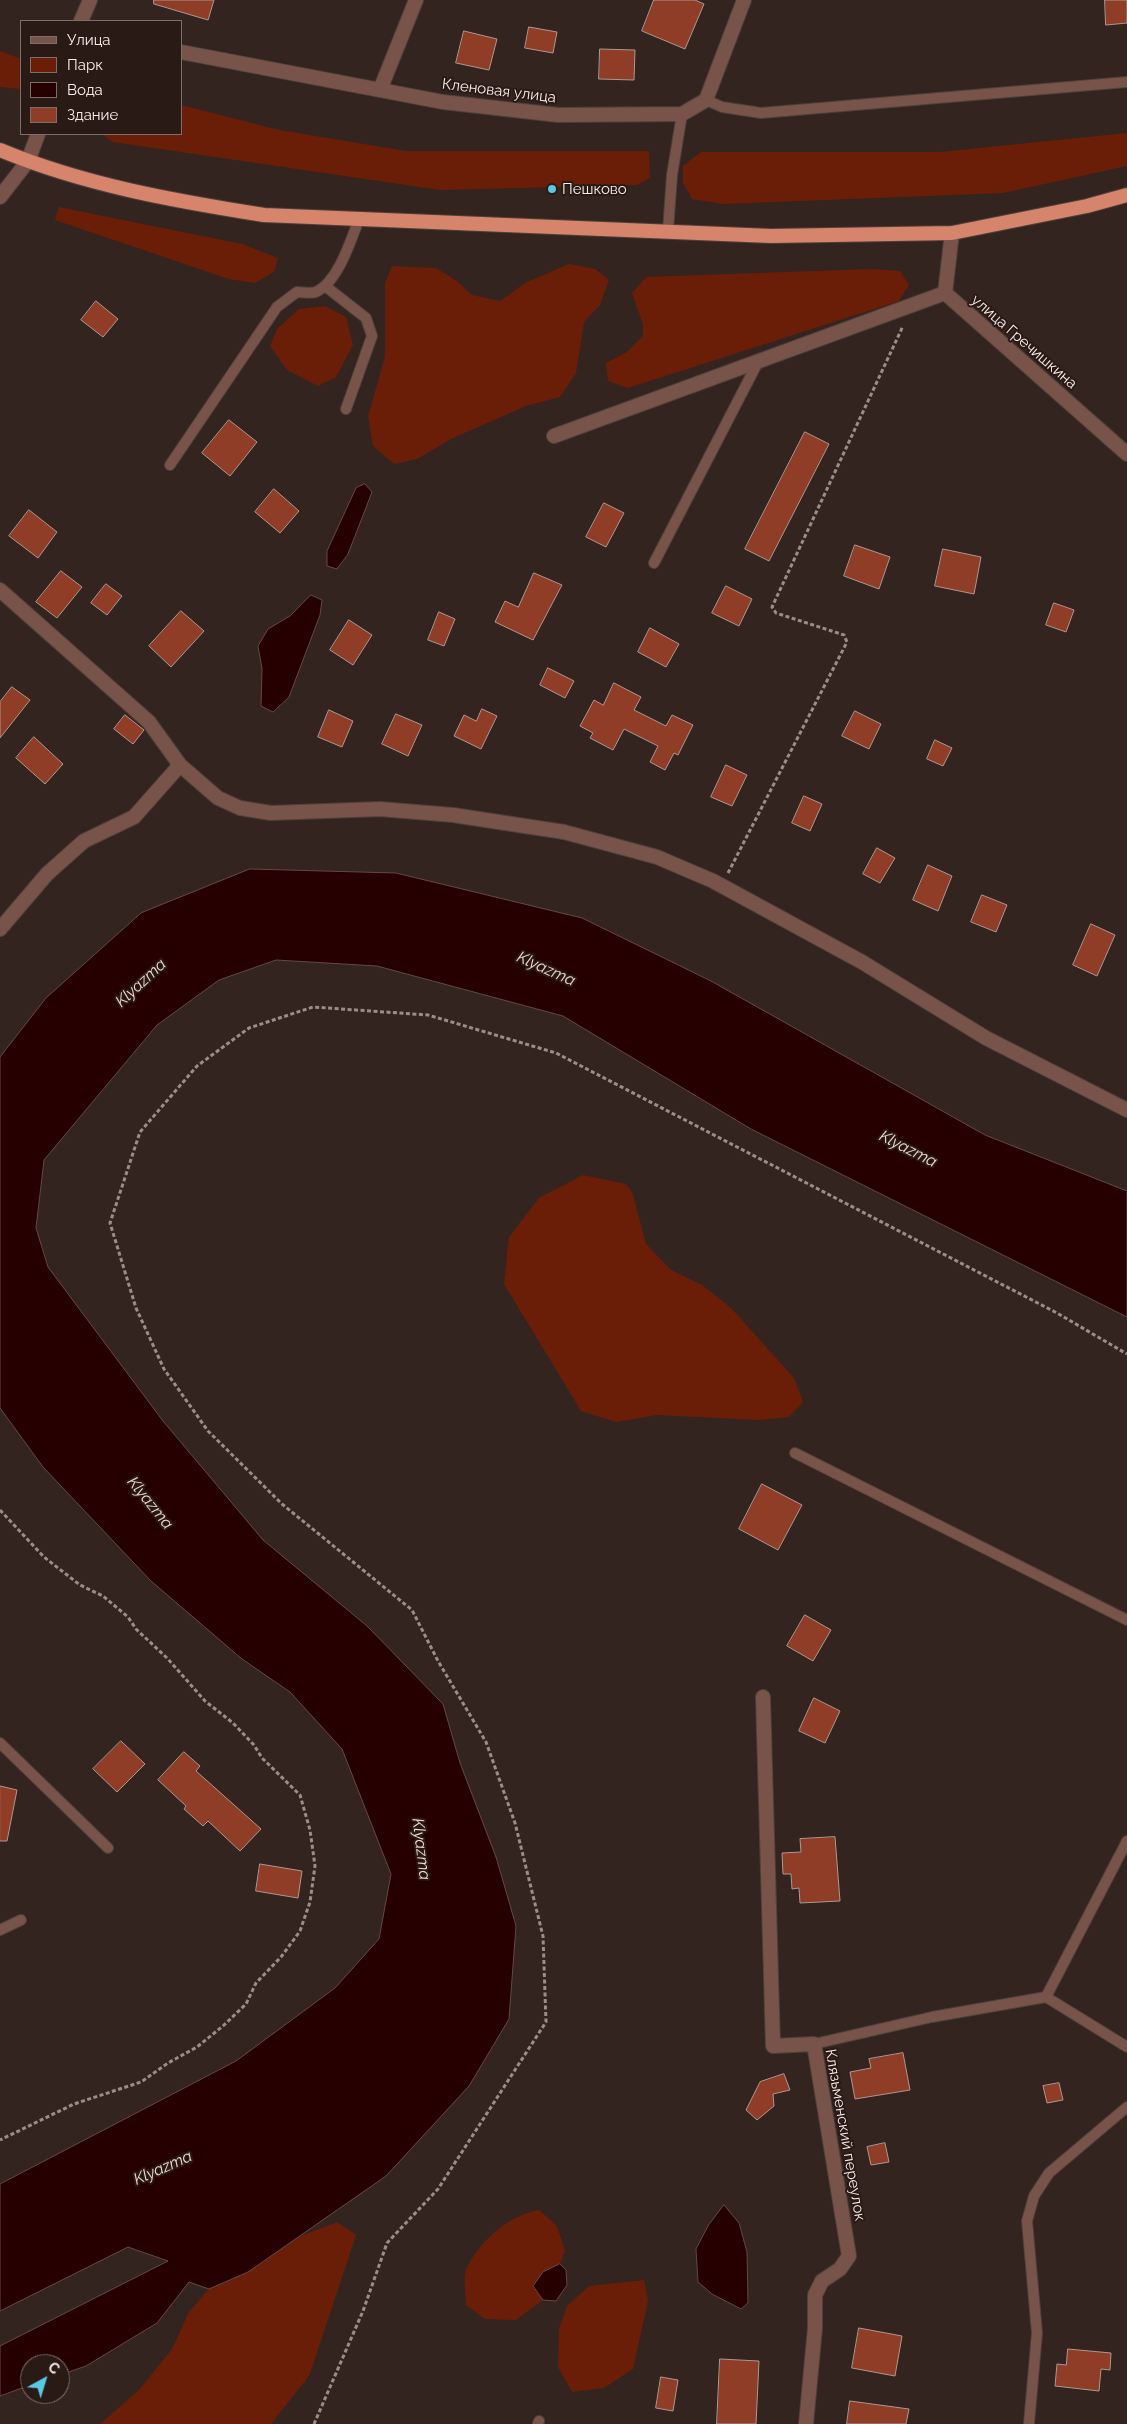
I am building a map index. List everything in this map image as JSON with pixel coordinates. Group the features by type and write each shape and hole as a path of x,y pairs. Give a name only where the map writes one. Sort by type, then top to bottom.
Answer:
{"highway":[{"path":"0,150 28,162 108,185 186,203 264,215 771,236 952,233 1087,206 1127,195"}],"street":[{"path":"81,20 90,0"},
{"path":"380,90 416,0"},
{"path":"682,114 706,100 744,0"},
{"name":"Кленовая улица","path":"182,52 443,102 558,114 682,114"},
{"path":"0,197 28,162 38,135"},
{"path":"554,436 912,307 945,293 952,233"},
{"name":"улица Гречишкина","path":"945,293 1127,454"},
{"path":"0,590 149,722 180,765 218,798 240,808 270,813 380,809 453,814 564,832 657,857 722,886 862,962 986,1038 1127,1110"},
{"path":"0,929 47,874 84,841 134,817 180,765"},
{"name":"Клязьменский переулок","path":"763,1697 773,2046 814,2044 849,2256 840,2269 822,2281 815,2295 815,2328 806,2424"}],"lane":[{"path":"706,100 722,108 761,113 1127,82"},
{"path":"668,231 672,175 682,114"},
{"path":"170,465 277,307 297,292 314,293 325,286 344,258 359,219"},
{"path":"325,286 366,318 372,336 346,409"},
{"path":"654,563 758,362"},
{"path":"795,1453 1127,1620"},
{"path":"0,1743 108,1848"},
{"path":"1046,1997 1127,1842"},
{"path":"0,1930 21,1920"},
{"path":"814,2044 932,2017 1046,1997 1127,2047"},
{"path":"1029,2424 1038,2333 1027,2221 1034,2196 1049,2173 1127,2107"}],"path":[{"path":"722,886 847,642 844,635 776,613 772,607 912,307"},
{"path":"314,2424 363,2311 387,2244 438,2188 546,2022 543,1936 515,1823 486,1742 438,1661 412,1610 282,1504 208,1431 164,1369 136,1308 110,1223 140,1132 198,1066 249,1028 313,1007 428,1015 556,1052 1057,1313 1127,1354"},
{"path":"0,1510 44,1557 80,1585 103,1596 128,1617 200,1695 233,1723 254,1745 262,1758 300,1795 310,1830 315,1866 310,1902 300,1931 281,1957 256,1983 246,2004 223,2026 197,2047 168,2063 141,2082 74,2104 0,2140"}],"green space":[{"path":"0,51 20,59 20,89 0,87"},
{"path":"182,105 279,130 406,151 649,151 650,178 637,185 440,190 113,142 103,135 182,135"},
{"path":"1127,133 1127,166 1003,193 724,204 692,199 683,183 683,166 701,152 940,152"},
{"path":"59,207 242,244 278,258 274,272 255,283 229,279 55,220"},
{"path":"569,264 595,269 609,280 600,305 584,322 576,373 560,397 526,406 453,438 417,459 394,464 373,446 368,416 385,357 385,283 392,266 436,268 457,281 472,295 500,301 525,283"},
{"path":"870,269 900,271 909,285 899,301 628,388 608,381 606,363 627,352 643,336 643,324 632,293 646,277"},
{"path":"325,306 346,317 353,345 336,377 318,386 287,370 270,346 277,329 299,309"},
{"path":"583,1175 626,1184 632,1192 646,1244 671,1270 702,1285 731,1308 794,1378 803,1402 789,1417 759,1420 657,1415 616,1422 581,1411 504,1284 509,1237 539,1198"},
{"path":"539,2210 557,2226 565,2251 560,2264 543,2272 533,2286 543,2300 516,2320 485,2319 466,2305 466,2270 479,2249 496,2231 517,2217"},
{"path":"337,2222 356,2235 309,2376 271,2424 100,2424 139,2390 172,2349 189,2312 209,2289 248,2272 293,2239"},
{"path":"644,2280 648,2301 633,2369 604,2388 572,2392 558,2367 559,2329 567,2306 589,2286"}],"water":[{"path":"365,484 372,492 348,554 337,569 327,566 327,551 356,488"},
{"path":"311,595 322,600 320,615 289,697 273,712 261,706 262,668 258,646 268,629 290,616"},
{"name":"Klyazma","path":"250,869 396,873 582,918 711,981 985,1135 1127,1191 1127,1317 751,1129 563,1016 377,966 276,960 219,980 157,1025 44,1160 36,1228 48,1267 163,1421 263,1540 367,1626 443,1704 460,1763 496,1857 516,1926 509,2019 469,2086 386,2176 248,2272 209,2289 189,2282 157,2323 86,2366 70,2372 70,2354 20,2354 20,2389 0,2396 0,2346 168,2261 128,2247 0,2311 0,2184 236,2061 335,1988 379,1939 391,1874 342,1749 290,1692 242,1659 151,1581 43,1467 0,1408 0,1057 46,998 141,913"},
{"path":"724,2205 739,2223 747,2252 748,2303 741,2309 712,2294 698,2282 696,2249 708,2226"},
{"path":"560,2264 566,2270 567,2285 556,2301 543,2300 533,2286 543,2272"}],"building":[{"path":"154,0 214,0 208,20 154,4"},
{"path":"654,0 695,0 704,4 685,49 642,31"},
{"path":"1105,0 1127,0 1127,23 1106,25"},
{"path":"529,27 557,32 553,53 525,48"},
{"path":"464,31 497,39 489,70 456,63"},
{"path":"600,49 635,50 634,80 599,79"},
{"path":"96,301 118,319 103,337 81,320"},
{"path":"229,420 257,442 230,476 202,453"},
{"path":"805,432 829,444 769,561 745,549"},
{"path":"274,489 299,511 280,533 255,512"},
{"path":"604,503 624,513 606,547 586,537"},
{"path":"29,510 57,532 38,558 9,536"},
{"path":"855,545 890,557 879,589 844,576"},
{"path":"943,549 981,557 974,594 935,586"},
{"path":"61,571 82,587 57,618 36,602"},
{"path":"534,573 562,585 533,640 495,622 505,601 518,607"},
{"path":"106,584 122,596 107,615 91,603"},
{"path":"726,586 752,599 739,626 712,613"},
{"path":"1054,603 1074,610 1066,632 1046,625"},
{"path":"181,611 204,631 171,667 149,646"},
{"path":"439,612 455,619 444,646 428,640"},
{"path":"349,620 372,635 353,665 330,650"},
{"path":"650,628 679,644 666,667 638,652"},
{"path":"548,668 574,681 565,698 540,685"},
{"path":"614,683 641,697 634,710 666,726 672,715 693,725 678,755 674,753 665,770 650,762 658,746 624,729 613,750 590,738 593,733 580,726 594,700 603,705"},
{"path":"12,687 30,700 0,738 0,702"},
{"path":"482,709 497,716 481,749 454,736 464,715 476,721"},
{"path":"329,710 353,721 342,747 318,737"},
{"path":"855,711 881,724 869,749 842,736"},
{"path":"396,714 422,725 408,756 382,744"},
{"path":"125,715 144,730 133,744 114,729"},
{"path":"34,737 63,764 45,784 16,758"},
{"path":"935,740 952,748 943,766 927,759"},
{"path":"726,765 747,775 732,806 711,797"},
{"path":"804,796 822,804 810,831 792,823"},
{"path":"877,848 895,858 880,883 863,874"},
{"path":"928,865 952,876 938,911 913,900"},
{"path":"982,895 1007,905 996,932 971,922"},
{"path":"1091,924 1115,935 1097,976 1073,965"},
{"path":"762,1484 802,1505 778,1550 739,1529"},
{"path":"805,1615 831,1630 813,1661 787,1646"},
{"path":"814,1698 840,1711 825,1743 799,1731"},
{"path":"121,1741 145,1764 117,1792 93,1769"},
{"path":"184,1752 200,1766 196,1771 261,1829 240,1851 208,1821 203,1826 184,1809 186,1806 158,1780"},
{"path":"0,1786 17,1790 7,1841 0,1841"},
{"path":"835,1837 840,1901 800,1903 799,1888 792,1889 791,1874 783,1874 782,1853 801,1852 800,1839"},
{"path":"260,1864 302,1871 298,1898 256,1891"},
{"path":"903,2053 910,2090 855,2099 850,2072 871,2068 869,2059"},
{"path":"784,2074 790,2090 773,2094 774,2106 757,2120 746,2110 760,2082"},
{"path":"1059,2083 1063,2100 1047,2103 1043,2086"},
{"path":"885,2143 889,2162 871,2165 867,2147"},
{"path":"859,2328 902,2336 895,2376 852,2368"},
{"path":"1068,2349 1111,2353 1110,2370 1101,2369 1099,2391 1055,2386 1057,2364 1066,2365"},
{"path":"720,2359 759,2361 756,2424 717,2424"},
{"path":"661,2377 678,2380 673,2411 656,2408"},
{"path":"850,2401 909,2409 906,2424 847,2424"}],"place":[{"name":"Пешково","path":"552,189"}]}
